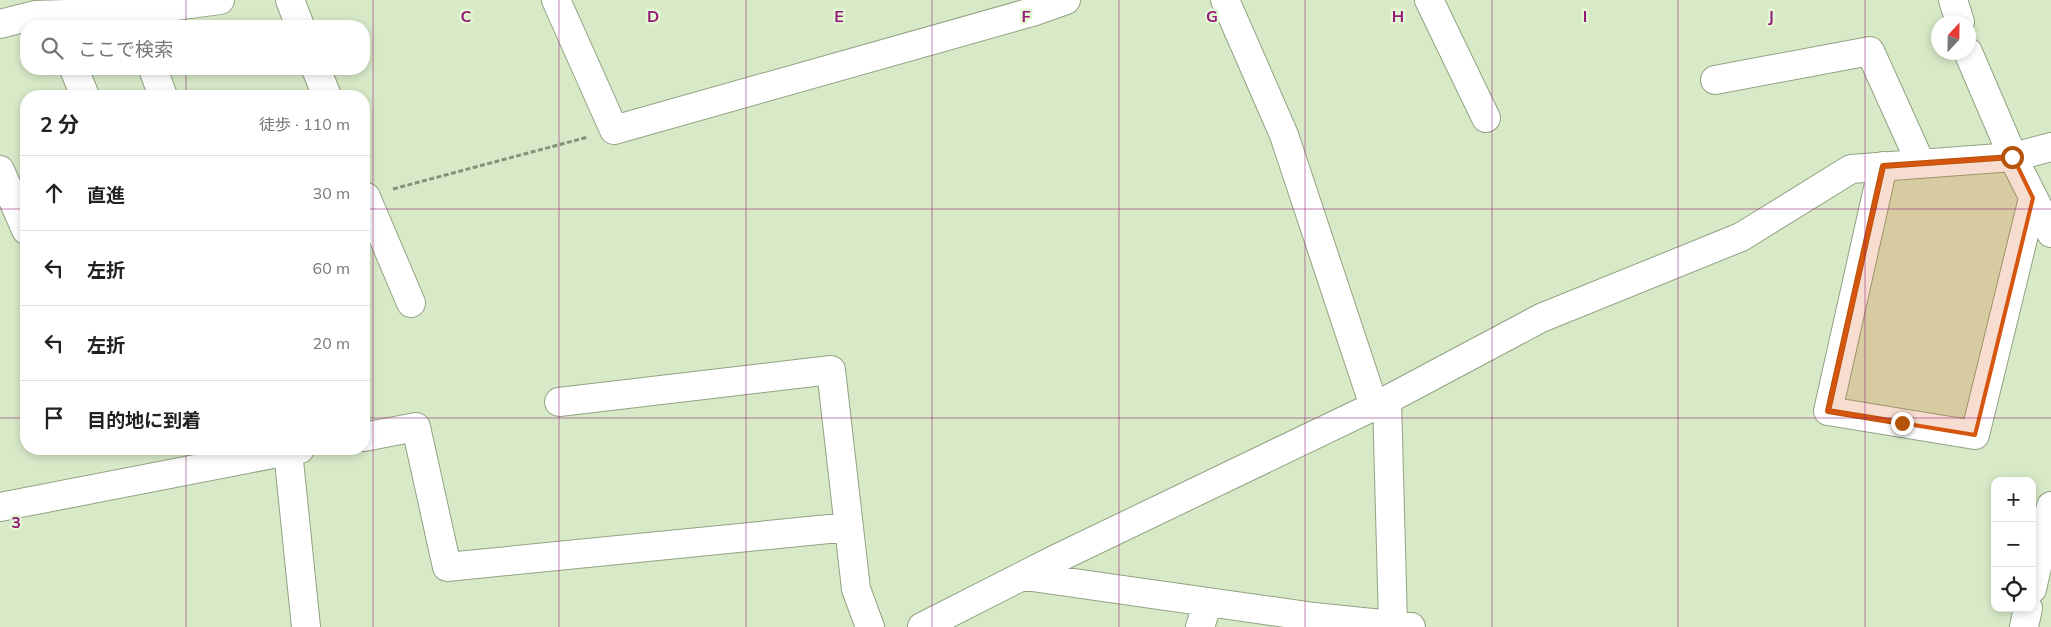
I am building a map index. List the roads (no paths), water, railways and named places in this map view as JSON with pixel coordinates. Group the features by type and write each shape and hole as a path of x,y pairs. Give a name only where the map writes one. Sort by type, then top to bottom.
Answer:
{"street":[{"path":"0,24 35,14 55,20 133,19 220,0"},
{"path":"290,0 298,20"},
{"path":"556,0 614,130 1066,0"},
{"path":"1025,576 1204,615 1314,617 1402,625 1380,403 1284,135 1225,0"},
{"path":"1429,0 1486,118"},
{"path":"1953,0 1958,15"},
{"path":"1715,80 1870,51 1921,164"},
{"path":"1971,60 2012,157 2051,233"},
{"path":"76,75 83,90"},
{"path":"155,75 162,90"},
{"path":"318,75 325,90"},
{"path":"929,626 1056,559 1380,403 1541,318 1741,237 1851,169 2012,157 2051,147"},
{"path":"1883,166 1828,411 1975,435 2033,198"},
{"path":"0,170 20,216"},
{"path":"370,208 412,303"},
{"path":"559,402 831,370 856,589 870,627"},
{"path":"370,436 416,427 447,567 849,527"},
{"path":"0,507 268,455"},
{"path":"294,455 306,627"},
{"path":"2036,572 2051,506"},
{"path":"2024,627 2027,612"}]}
